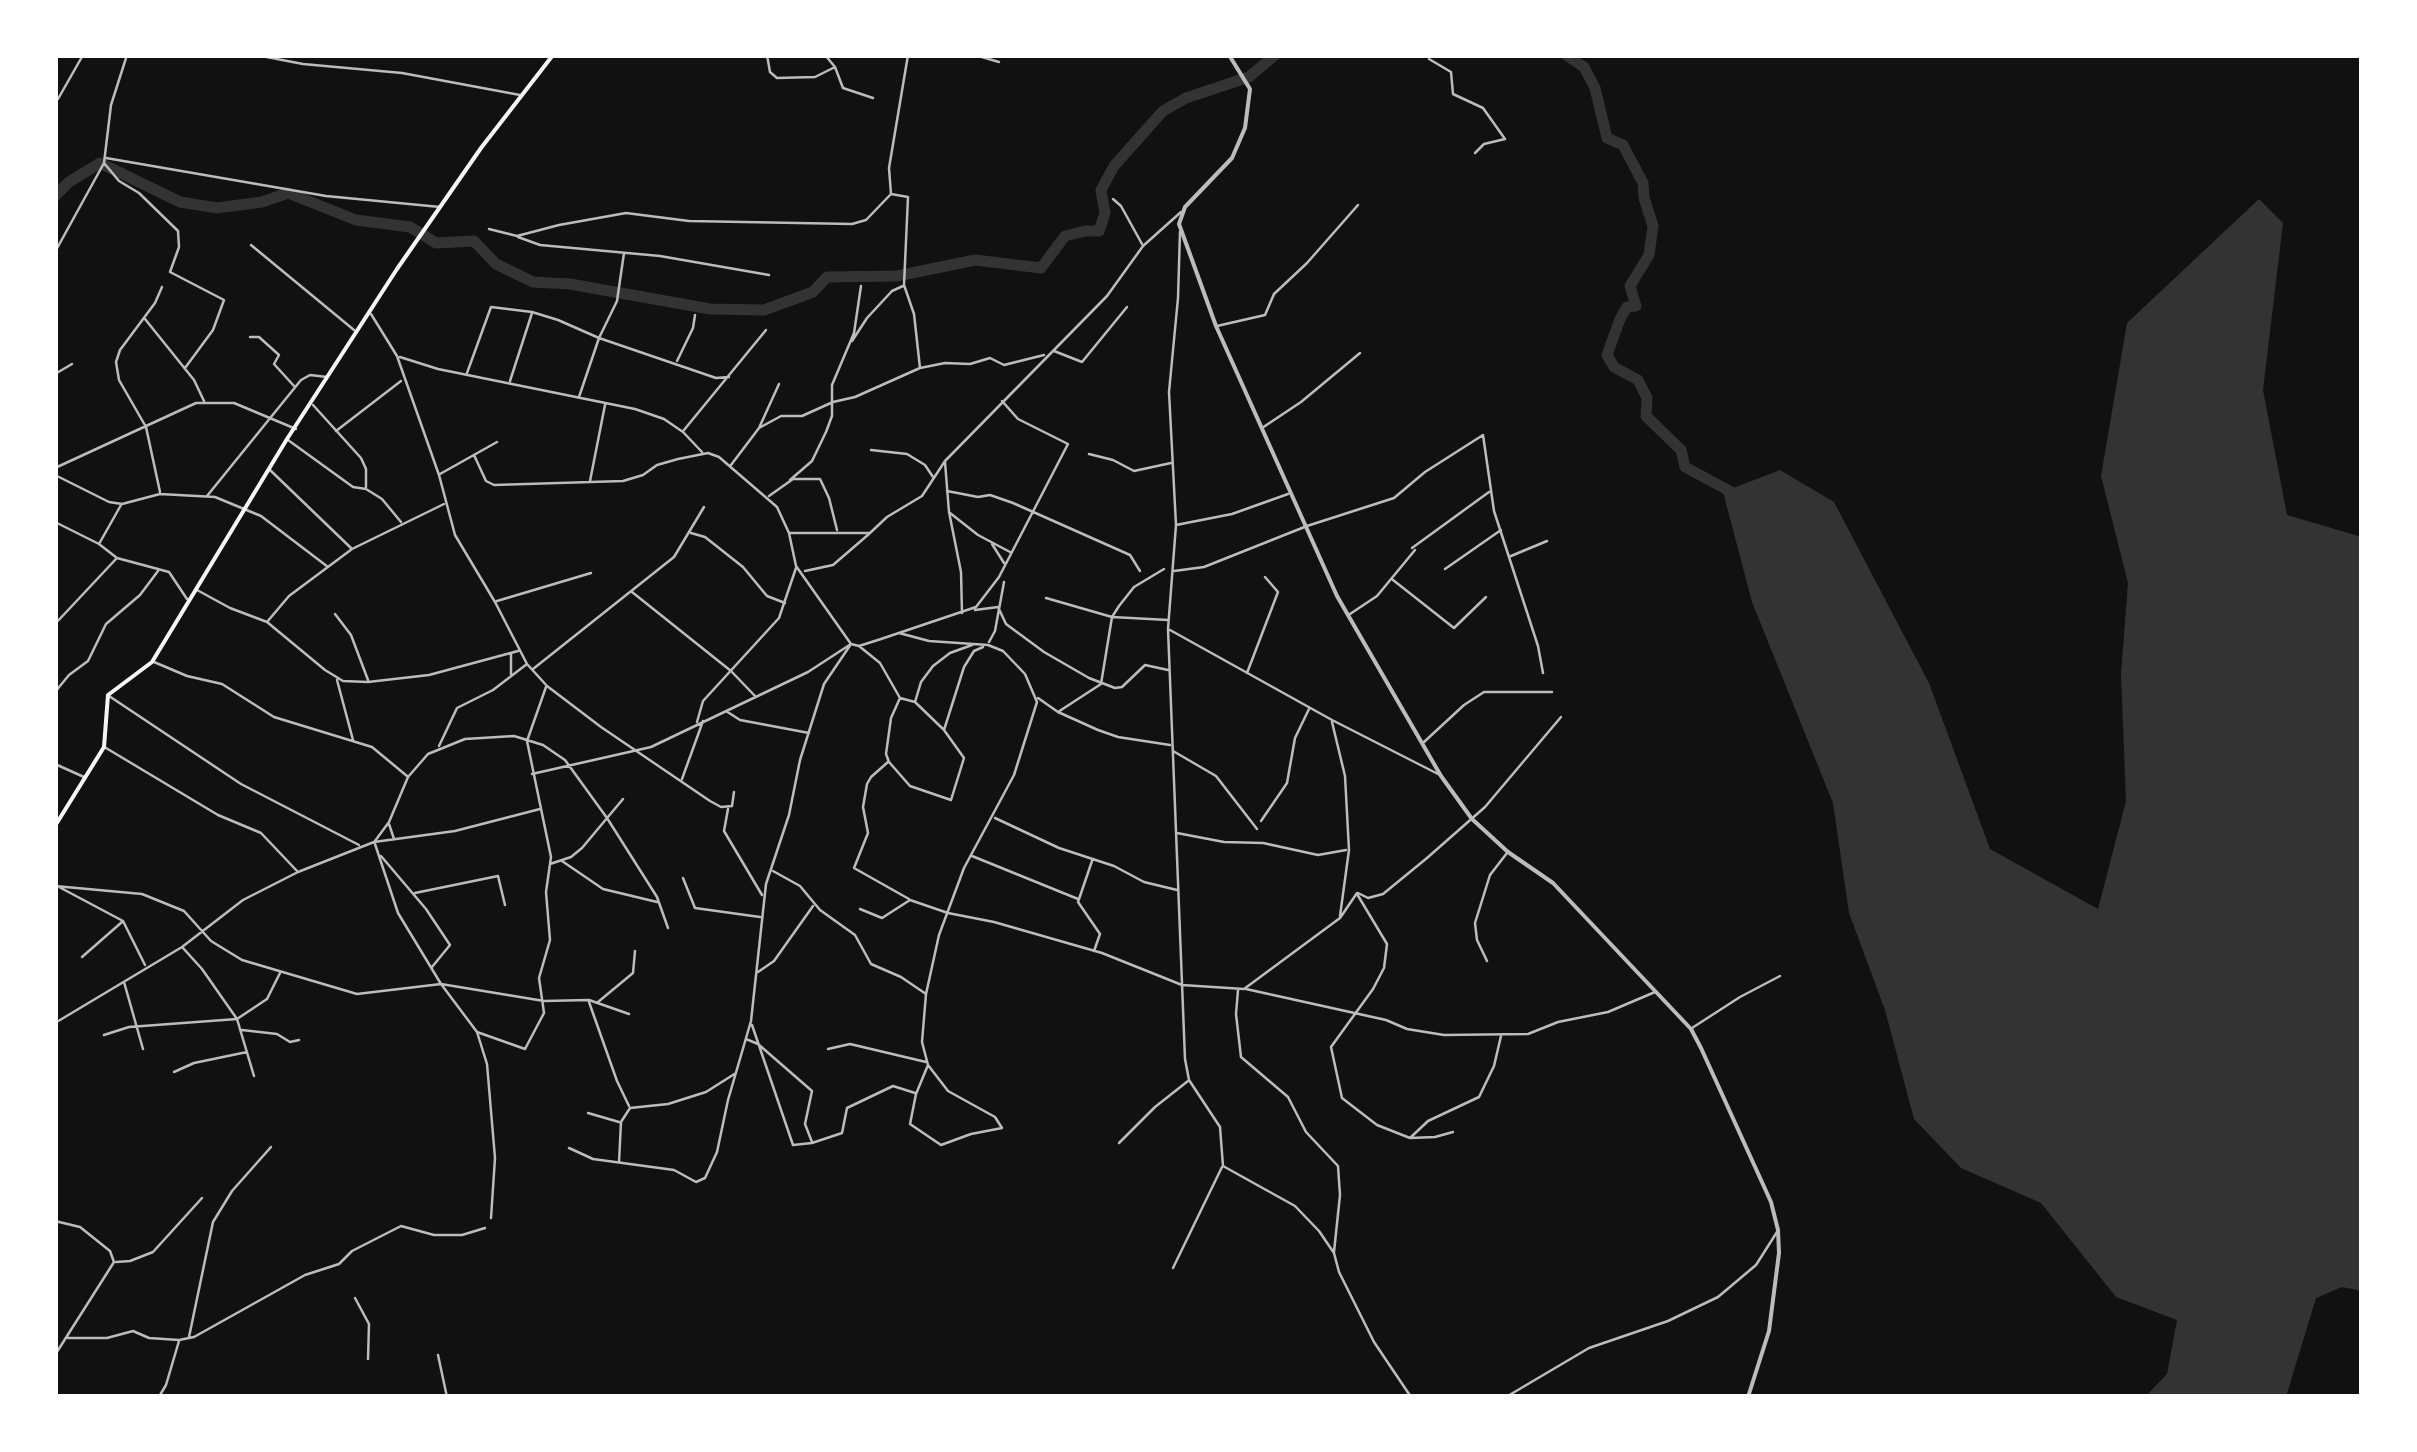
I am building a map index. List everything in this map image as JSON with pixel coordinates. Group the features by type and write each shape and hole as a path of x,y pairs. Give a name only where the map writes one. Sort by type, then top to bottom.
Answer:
{"main road":[{"path":"55,826 104,747 108,695 152,662 287,439 413,246 553,55"}],"street":[{"path":"58,99 84,55"},
{"path":"56,248 105,160 111,105 127,55"},
{"path":"256,55 303,64 402,73 522,95"},
{"path":"766,55 770,72 777,78 816,77 835,67"},
{"path":"824,55 835,67 843,88 873,98"},
{"path":"517,236 626,214 688,220 852,224 866,220 890,194 889,168 908,55"},
{"path":"974,55 999,62"},
{"path":"803,572 833,565 887,518 922,496 945,461 1107,296 1143,246 1222,171 1239,144 1250,102 1246,80 1229,55"},
{"path":"1428,60 1451,72 1452,94 1483,108 1505,140 1484,144 1475,153"},
{"path":"105,160 340,198 440,206"},
{"path":"105,160 119,181 139,193 178,231 179,247 170,272 224,300 213,330 185,368"},
{"path":"890,194 908,198 904,285 914,314 920,368"},
{"path":"1113,199 1143,246"},
{"path":"1216,326 1265,316 1274,294 1358,205"},
{"path":"1173,1268 1223,1166 1220,1127 1189,1080 1182,985 1168,629 1176,525 1170,379 1182,211"},
{"path":"489,229 540,245 624,252 769,274"},
{"path":"1180,229 1216,326 1289,493 1348,615 1441,776 1472,819 1508,852 1544,876 1691,1029 1771,1202 1778,1230 1769,1332 1748,1397"},
{"path":"251,246 357,333"},
{"path":"579,397 617,301 624,252"},
{"path":"841,360 867,318 892,291 904,285"},
{"path":"767,497 806,469 816,454 832,416 832,385 854,332 861,286"},
{"path":"160,494 146,426 116,368 120,350 162,287"},
{"path":"466,374 490,307 532,312 716,378 729,377"},
{"path":"1052,350 1082,362 1127,307"},
{"path":"509,382 532,312"},
{"path":"370,313 396,356 458,540 527,664 546,686 635,752 653,760 710,802 728,808"},
{"path":"676,362 694,328 695,314"},
{"path":"144,318 198,386 204,402"},
{"path":"683,432 766,330"},
{"path":"250,338 259,338 279,355 274,364 295,387"},
{"path":"1261,428 1301,402 1360,353"},
{"path":"759,428 781,416 802,416 855,397 920,368 945,362 970,364 988,358 1004,365 1048,355"},
{"path":"396,356 664,420 683,432 703,453 730,466 767,497 789,533 796,566 786,603 775,624 703,702 697,723"},
{"path":"55,374 72,364"},
{"path":"207,496 295,387 310,374 328,377"},
{"path":"336,431 402,380"},
{"path":"730,466 759,428 779,384"},
{"path":"971,611 982,602 1012,553 1068,444 1018,419 1002,401"},
{"path":"55,468 186,406 204,402 234,403 296,428"},
{"path":"312,404 364,463 366,489"},
{"path":"590,482 605,405"},
{"path":"1173,571 1204,567 1306,526 1398,496 1425,472 1484,435 1490,492 1543,673"},
{"path":"287,439 353,487 366,489 382,499 401,523"},
{"path":"439,475 496,442"},
{"path":"871,450 907,454 925,465 934,478"},
{"path":"474,456 490,484 633,478 658,465 708,453"},
{"path":"1089,454 1114,460 1134,471 1172,463"},
{"path":"945,461 949,512 961,572 962,614"},
{"path":"270,470 352,549"},
{"path":"55,475 101,500 122,504 160,494 207,496 246,508 270,521 328,567"},
{"path":"790,480 804,477 823,481 837,532"},
{"path":"948,491 978,498 990,495 1130,555 1140,570"},
{"path":"1348,615 1378,596 1414,549 1490,492"},
{"path":"1176,525 1232,514 1289,493"},
{"path":"267,622 289,596 352,549 445,503"},
{"path":"99,544 122,504"},
{"path":"532,670 674,557 704,507"},
{"path":"949,512 991,543 1012,553"},
{"path":"55,522 118,558 169,572 188,601"},
{"path":"1445,570 1502,530"},
{"path":"691,533 705,537 735,560 767,596 786,603"},
{"path":"789,533 870,533"},
{"path":"1509,556 1546,541"},
{"path":"991,543 1005,565"},
{"path":"55,624 118,558"},
{"path":"796,566 850,644 859,646 880,663 900,698 915,702 944,730 964,758 951,800 910,786 889,762 886,754 891,718 900,698"},
{"path":"1058,712 1101,684 1112,618 1134,588 1164,569"},
{"path":"55,692 68,675 88,661 106,624 140,595 158,571"},
{"path":"495,602 591,573"},
{"path":"1246,675 1278,592 1264,577"},
{"path":"1393,580 1454,628 1486,597"},
{"path":"944,730 964,667 974,651 988,644 996,631 1004,582"},
{"path":"196,589 267,622 336,679 354,740"},
{"path":"630,591 731,671 757,698"},
{"path":"1046,598 1112,618 1169,620"},
{"path":"859,646 971,611 998,607"},
{"path":"998,607 1006,624 1044,652 1101,684 1122,687 1145,664 1169,670"},
{"path":"335,614 351,635 368,682"},
{"path":"1168,629 1246,675 1441,776"},
{"path":"899,633 929,641 988,644 1002,651 1020,668 1036,696 1058,712 1118,736 1172,748 1216,776 1258,830"},
{"path":"532,774 651,747 808,672 850,644"},
{"path":"569,1148 589,1158 674,1170 692,1181 702,1180 716,1152 751,1021 763,896 789,815 800,760 824,684 850,644"},
{"path":"915,702 920,682 934,666 950,653 974,644"},
{"path":"336,679 368,682 429,675 520,650"},
{"path":"510,653 511,676"},
{"path":"152,662 222,684 274,717 372,747 408,777"},
{"path":"439,747 456,708 493,690 527,664"},
{"path":"477,1032 524,1049 544,1013 539,978 550,940 546,892 550,849 527,740 546,686"},
{"path":"1423,743 1484,692 1552,692"},
{"path":"108,695 241,784 361,846"},
{"path":"928,1064 910,1124 941,1146 971,1134 1002,1128 995,1117 948,1092 928,1064 922,1042 926,994 948,913 970,856 1020,762 1036,710 1036,696"},
{"path":"1260,821 1287,783 1295,738 1310,708"},
{"path":"725,710 740,720 811,734"},
{"path":"1356,893 1368,898 1382,894 1472,819 1524,765 1547,730 1561,717"},
{"path":"682,780 704,719"},
{"path":"1332,720 1345,776 1348,850 1340,918"},
{"path":"374,842 388,822 408,777 439,747 474,737 514,736 558,753 569,764 659,902 668,928"},
{"path":"104,747 218,815 261,833 298,872"},
{"path":"889,762 867,784 863,806 868,833 854,868 910,900 1094,951 1182,985 1244,988 1444,1035 1528,1034 1558,1022 1608,1012 1656,992"},
{"path":"55,764 85,778"},
{"path":"734,792 724,831 763,896"},
{"path":"549,865 562,861 587,843 623,799"},
{"path":"55,1023 182,946 242,900 298,872 374,842 455,831 540,809"},
{"path":"993,816 1058,848 1114,866 1144,882 1178,890"},
{"path":"388,822 394,838"},
{"path":"1176,832 1318,855 1348,850"},
{"path":"374,842 398,913 441,984 477,1032 488,1070 495,1158 491,1218"},
{"path":"1486,960 1474,923 1490,875 1508,852"},
{"path":"380,854 450,945 432,968"},
{"path":"970,856 1078,899 1100,934 1094,951"},
{"path":"1078,899 1093,860"},
{"path":"562,861 604,889 659,902"},
{"path":"772,870 800,886 814,904 855,935 872,964 926,994"},
{"path":"414,894 498,876 505,904"},
{"path":"683,878 695,908 762,917"},
{"path":"56,886 142,894 184,911 218,946 242,960 363,996 441,984 544,1000 589,1000 629,1014"},
{"path":"56,886 123,921 146,967"},
{"path":"1244,988 1340,918 1356,893"},
{"path":"1356,893 1387,944 1384,968 1331,1046 1342,1098 1377,1124 1410,1138 1434,1138 1453,1132"},
{"path":"860,909 882,918 910,900"},
{"path":"757,972 774,960 814,904"},
{"path":"82,957 123,921"},
{"path":"182,946 236,1019 254,1076"},
{"path":"598,1002 633,973 635,951"},
{"path":"104,1035 138,1027 236,1019 266,999 280,972"},
{"path":"1691,1029 1780,976"},
{"path":"124,980 143,1049"},
{"path":"1238,988 1236,1014 1242,1058 1288,1097 1306,1132 1338,1166 1339,1229 1334,1253"},
{"path":"589,1000 616,1081 630,1108"},
{"path":"751,1021 793,1145 842,1132 847,1108 863,1098 893,1086 916,1094"},
{"path":"240,1030 277,1034 290,1042 299,1040"},
{"path":"1410,1138 1428,1121 1478,1097 1494,1066 1501,1035"},
{"path":"745,1039 758,1044 812,1091 805,1124 812,1143"},
{"path":"828,1049 850,1044 928,1064"},
{"path":"174,1072 194,1063 248,1052"},
{"path":"630,1108 668,1104 706,1092 737,1072"},
{"path":"1119,1142 1155,1106 1189,1080"},
{"path":"619,1162 621,1122 630,1108"},
{"path":"588,1113 621,1122"},
{"path":"188,1338 213,1222 232,1191 270,1147"},
{"path":"1223,1166 1295,1206 1319,1231 1334,1253 1339,1272 1374,1342 1411,1397"},
{"path":"114,1262 130,1261 153,1252 202,1198"},
{"path":"55,1221 80,1227 110,1251 114,1262"},
{"path":"68,1338 108,1338 133,1331 150,1338 188,1338 305,1275 338,1264 352,1250 401,1226 434,1235 462,1235 486,1228"},
{"path":"1506,1397 1590,1348 1668,1321 1718,1297 1756,1265 1778,1230"},
{"path":"55,1355 114,1262"},
{"path":"355,1298 370,1324 368,1359"},
{"path":"160,1394 179,1340"},
{"path":"438,1355 448,1397"}],"shaded area":[{"path":"2259,199 2283,223 2263,390 2287,515 2362,537 2362,1291 2342,1287 2316,1298 2286,1397 2145,1397 2167,1374 2177,1320 2116,1297 2041,1203 1961,1168 1914,1119 1885,1010 1849,913 1833,803 1752,602 1723,492 1780,470 1834,502 1929,683 1990,849 2098,909 2126,801 2121,674 2128,583 2101,476 2127,323"}],"waterway":[{"path":"55,196 69,182 100,163 180,202 217,208 262,202 288,193 356,220 410,227 436,243 474,241 496,264 533,282 570,284 710,309 764,310 813,292 827,277 897,276 975,260 1041,268 1065,236 1099,231 1105,213 1101,190 1114,166 1163,111 1186,98 1249,77 1275,55"},
{"path":"1566,55 1584,67 1595,88 1607,138 1623,145 1643,183 1653,226 1649,255 1630,286 1636,306 1627,307 1607,355 1614,367 1638,380 1647,398 1646,416 1681,450 1685,467 1739,496"}]}
